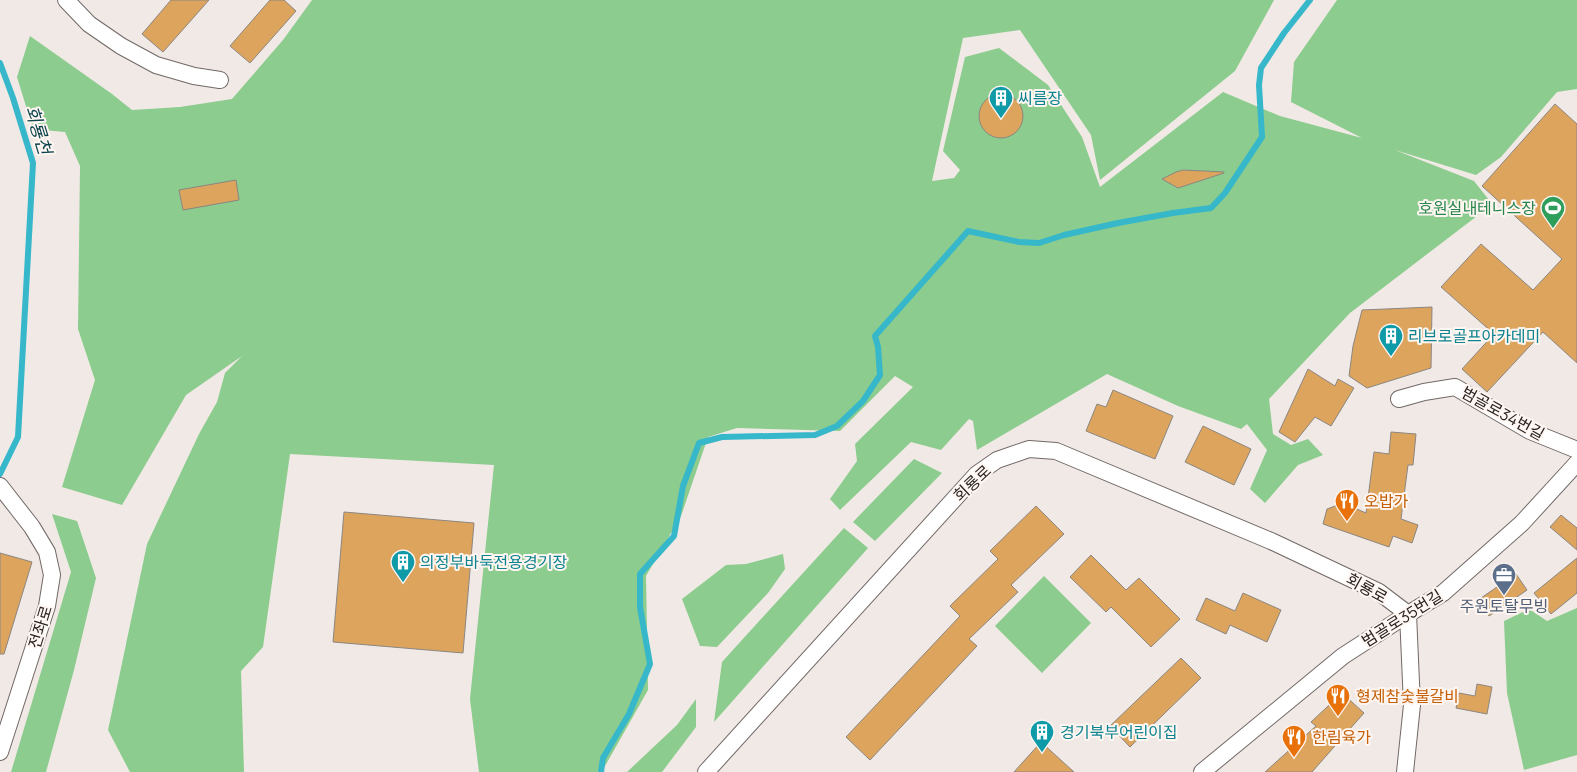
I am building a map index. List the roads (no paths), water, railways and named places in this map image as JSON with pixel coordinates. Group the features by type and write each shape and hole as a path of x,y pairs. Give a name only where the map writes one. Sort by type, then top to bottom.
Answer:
{"street":[{"path":"66,0 88,24 121,46 156,65 194,76 220,80"},
{"name":"범골로34번길","path":"1399,399 1424,392 1455,387 1530,431 1577,450"},
{"name":"회룡로","path":"706,772 977,474 997,460 1029,449 1056,450 1271,541 1379,592 1408,614"},
{"name":"범골로35번길","path":"1202,772 1219,766 1343,656 1443,593 1522,523 1577,463"},
{"name":"전좌로","path":"0,486 32,527 47,552 52,575 47,606 0,752"},
{"path":"1405,772 1412,705 1408,614"}],"waterway":[{"path":"601,772 603,758 629,714 650,664 640,607 640,574 674,536 683,486 699,443 722,437 815,435 837,426 863,401 880,375 878,347 875,336 968,231 1019,242 1039,243 1064,235 1118,223 1211,208 1225,193 1262,137 1259,85 1261,68 1284,33 1310,0"},
{"name":"회룡천","path":"0,63 33,163 18,437 0,474"}],"place":[{"name":"씨름장","path":"1001,119"},
{"name":"호원실내테니스장","path":"1553,229"},
{"name":"리브로골프아카데미","path":"1391,357"},
{"name":"오밥가","path":"1347,522"},
{"name":"의정부바둑전용경기장","path":"403,583"},
{"name":"주원토탈무빙","path":"1504,596"},
{"name":"형제참숯불갈비","path":"1338,717"},
{"name":"경기북부어린이집","path":"1042,753"},
{"name":"한림육가","path":"1294,758"}]}
